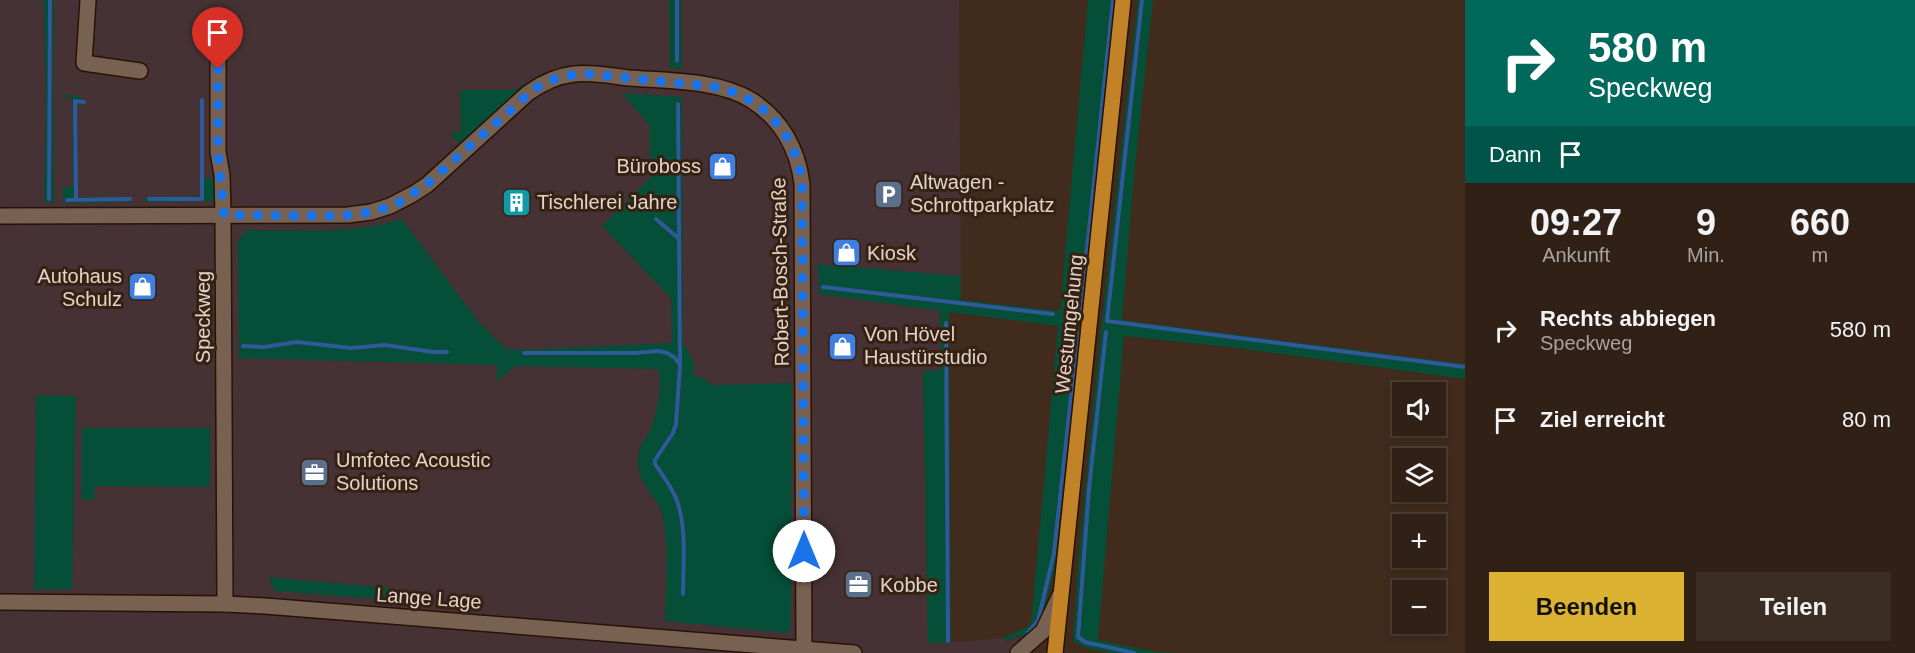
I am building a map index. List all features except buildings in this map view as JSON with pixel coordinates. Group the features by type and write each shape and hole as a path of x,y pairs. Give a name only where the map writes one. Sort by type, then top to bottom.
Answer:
{"main road":[{"name":"Westumgehung","path":"1055,653 1123,0"}],"street":[{"path":"88,0 84,63 140,70"},
{"name":"Speckweg","path":"218,30 218,152 224,215 225,604"},
{"name":"Robert-Bosch-Straße","path":"0,216 334,216 371,212 407,198 426,185 532,91 544,83 564,76 588,74 704,85 728,90 750,99 776,121 788,138 797,156 802,183 804,650"},
{"path":"1018,653 1043,631 1062,592"},
{"name":"Lange Lage","path":"0,602 225,604 854,653"}],"shaded area":[{"path":"0,0 959,0 961,313 940,311 945,643 1003,638 1006,641 1025,635 1030,637 1028,653 0,653"}],"green space":[{"path":"41,0 54,0 54,203 44,202 46,104 44,2"},
{"path":"669,0 681,0 682,69 670,68"},
{"path":"1088,0 1116,0 1082,315 1078,322 1081,335 1057,561 1041,621 1030,637 1019,636 1006,641 1003,638 1031,625 1058,326 949,312 951,643 928,643 923,371 941,370 940,311 819,294 818,264 960,276 961,300 1060,311"},
{"path":"1138,0 1153,0 1134,177 1122,320 1465,364 1465,379 1229,347 1124,336 1098,640 1156,652 1181,653 1110,653 1073,642 1080,542 1101,331"},
{"path":"524,84 524,88 464,142 458,142 452,136 452,132 461,132 460,90 515,90"},
{"path":"625,93 682,97 683,343 694,362 694,376 699,376 714,385 792,383 791,612 790,630 787,633 665,621 666,553 662,515 656,501 643,483 638,467 640,449 651,428 657,407 660,391 658,369 515,366 497,381 497,365 239,358 238,241 246,230 344,230 402,219 478,321 505,348 519,350 672,343 671,298 602,226 651,177 649,125 625,97"},
{"path":"62,95 79,97 86,104 77,105 78,197 131,197 131,202 63,203 63,188 73,187 72,98 62,97"},
{"path":"200,100 203,100 204,178 215,179 213,199 211,202 203,202 202,198 186,198 185,202 145,202 145,197 201,196"},
{"path":"36,395 76,396 72,589 34,590"},
{"path":"82,428 210,428 210,487 95,486 94,500 81,500"},
{"path":"269,577 391,588 391,600 275,591"}],"waterway":[{"path":"49,199 50,0"},
{"path":"677,0 677,61"},
{"path":"1080,316 1113,0"},
{"path":"1142,0 1107,321 1465,367"},
{"path":"149,199 202,199 202,100"},
{"path":"76,200 75,101 84,102"},
{"path":"678,104 680,366 676,424 673,433 655,460 655,464 673,492 681,515 684,542 683,594"},
{"path":"67,200 130,199"},
{"path":"656,219 678,238"},
{"path":"823,287 1053,314"},
{"path":"946,323 948,641"},
{"path":"1028,632 1038,621 1054,553 1078,332"},
{"path":"1106,332 1089,489 1078,637 1085,642 1134,653"},
{"path":"243,346 264,347 297,342 351,348 385,345 447,352"},
{"path":"524,353 658,351 667,353 678,362"}],"place":[{"name":"Büroboss","path":"722,166"},
{"name":"Altwagen - Schrottparkplatz","path":"889,194"},
{"name":"Tischlerei Jahre","path":"516,202"},
{"name":"Kiosk","path":"846,253"},
{"name":"Autohaus Schulz","path":"143,287"},
{"name":"Von Hövel Haustürstudio","path":"843,346"},
{"name":"Umfotec Acoustic Solutions","path":"315,472"},
{"name":"Kobbe","path":"859,585"}],"route":[{"path":"218,69 218,152 222,175 224,215 348,215 371,212 400,202 426,185 532,91 544,83 564,76 588,74 716,87 750,99 769,113 793,147 800,166 802,183 804,551"}]}
